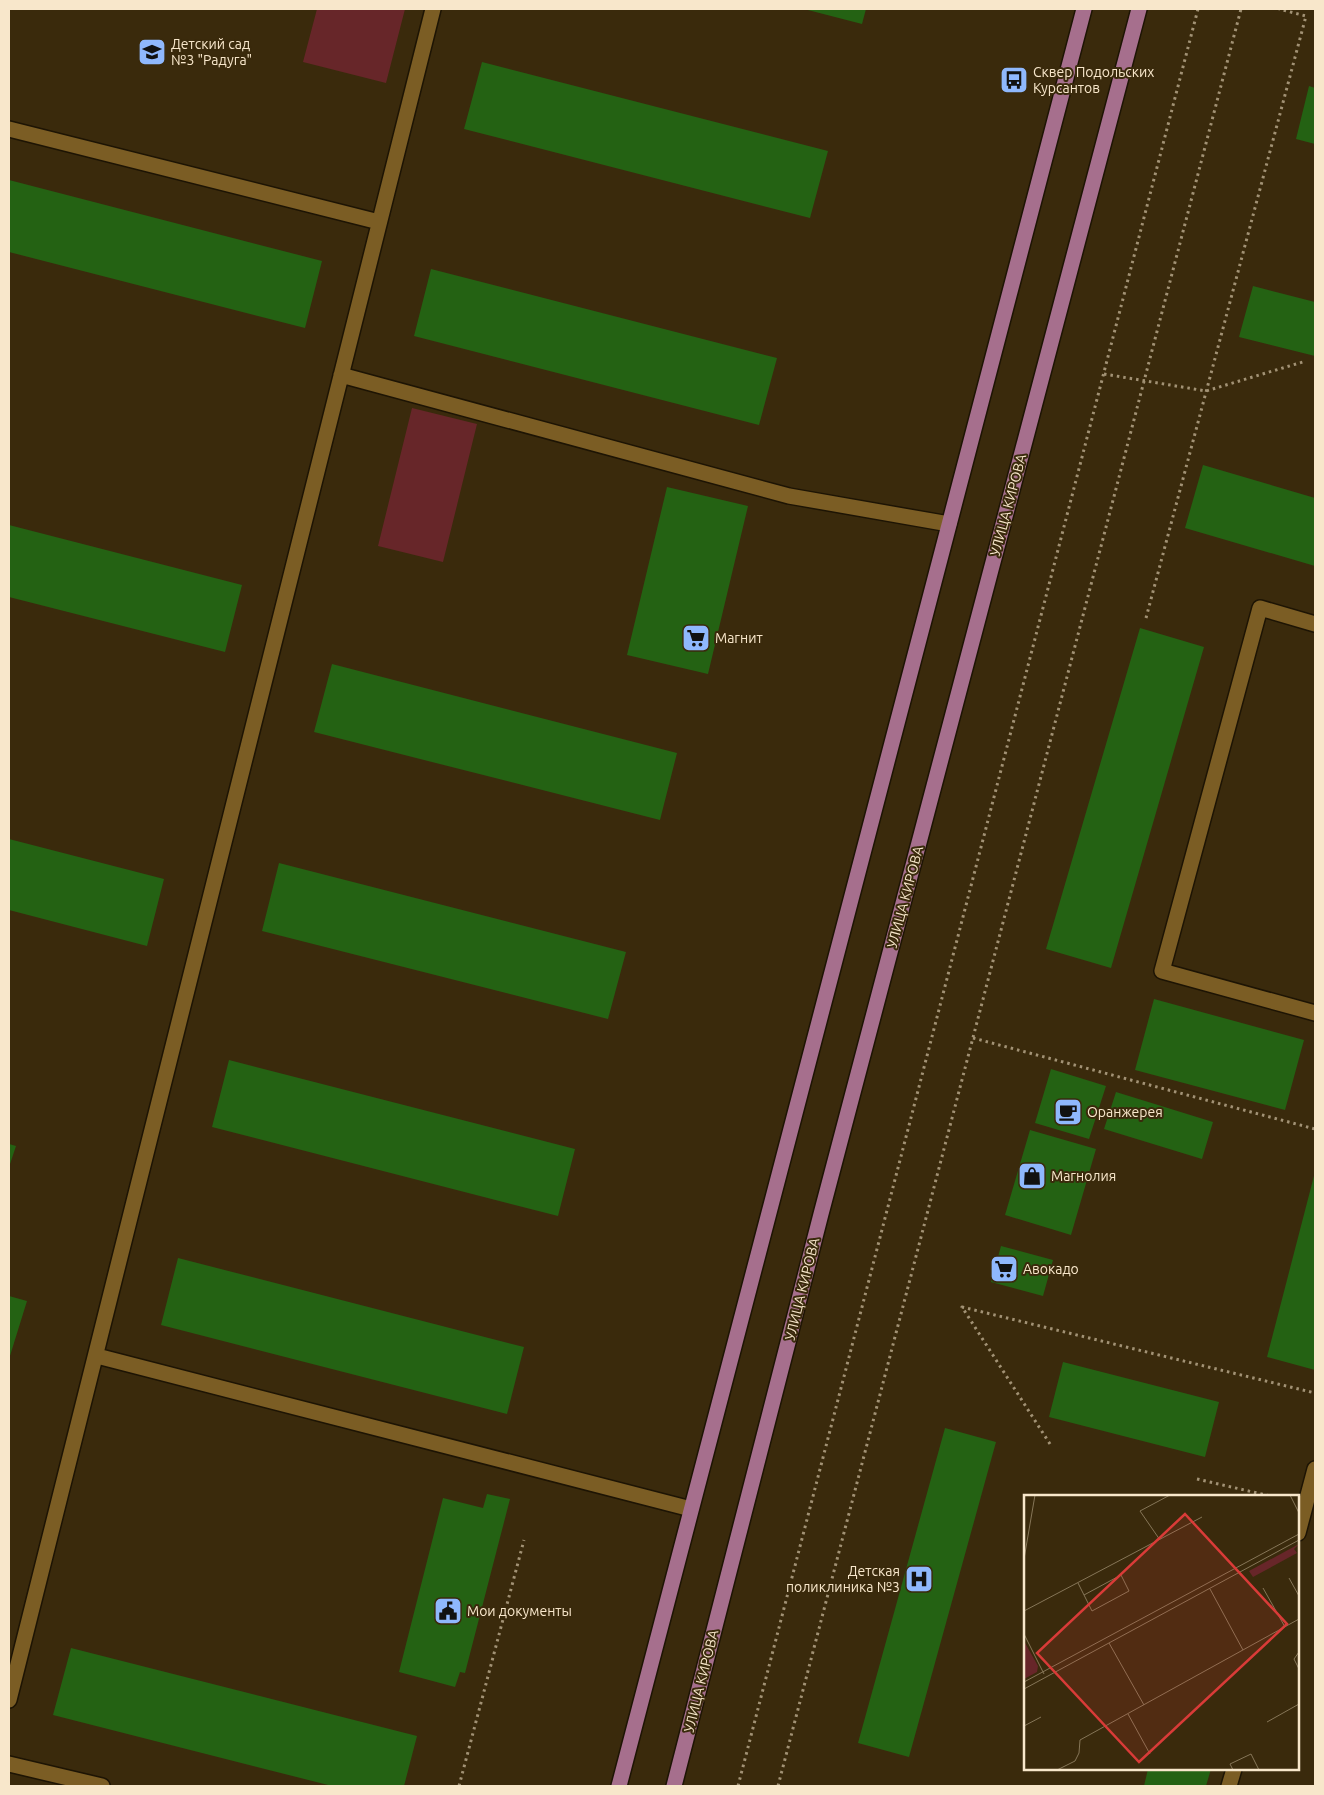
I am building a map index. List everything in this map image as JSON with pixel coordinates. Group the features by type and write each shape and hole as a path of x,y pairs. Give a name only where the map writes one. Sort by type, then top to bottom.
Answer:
{"main road":[{"path":"619,1786 1084,9"},
{"name":"УЛИЦА КИРОВА","path":"674,1786 821,1214 1139,9"}],"street":[{"path":"9,1700 97,1356 433,9"},
{"path":"9,129 379,222"},
{"path":"341,375 789,496 949,524"},
{"path":"1315,624 1260,608 1162,971 1315,1014"},
{"path":"97,1356 691,1509"},
{"path":"1299,1530 1315,1474"},
{"path":"9,1764 102,1786"},
{"path":"1229,1786 1234,1770"}],"path":[{"path":"738,1786 1198,9"},
{"path":"778,1786 1241,9"},
{"path":"1146,618 1306,16 1279,9"},
{"path":"1104,374 1206,391 1306,361"},
{"path":"973,1038 1315,1129"},
{"path":"1050,1444 962,1307 1315,1393"},
{"path":"1197,1479 1266,1495"},
{"path":"459,1786 524,1540"}],"shaded area":[{"path":"317,9 405,9 386,83 303,62"},
{"path":"412,408 477,424 443,562 378,546"}],"building":[{"path":"804,9 866,9 862,24"},
{"path":"482,62 828,151 810,218 464,129"},
{"path":"1309,86 1315,88 1315,144 1296,139"},
{"path":"9,180 322,261 305,328 9,252"},
{"path":"431,269 777,358 759,425 414,336"},
{"path":"1253,286 1315,302 1315,356 1239,337"},
{"path":"1203,465 1315,498 1315,566 1185,528"},
{"path":"667,487 748,506 708,674 627,655"},
{"path":"9,525 242,585 225,652 9,597"},
{"path":"1140,628 1204,647 1111,968 1046,949"},
{"path":"332,664 677,753 660,820 314,732"},
{"path":"9,839 164,879 147,946 9,910"},
{"path":"279,863 626,952 608,1019 262,931"},
{"path":"1154,999 1304,1040 1285,1110 1135,1070"},
{"path":"229,1060 575,1149 558,1216 212,1127"},
{"path":"1051,1069 1106,1086 1089,1139 1035,1123"},
{"path":"1116,1092 1213,1122 1202,1159 1104,1129"},
{"path":"1030,1130 1096,1149 1071,1235 1005,1215"},
{"path":"9,1144 16,1146 9,1167"},
{"path":"1315,1172 1315,1370 1267,1357"},
{"path":"1001,1246 1053,1260 1043,1296 991,1282"},
{"path":"178,1258 524,1347 507,1414 161,1325"},
{"path":"9,1296 27,1301 9,1359"},
{"path":"1063,1362 1219,1402 1205,1457 1049,1417"},
{"path":"945,1428 996,1442 909,1757 858,1743"},
{"name":"Мои документы","path":"487,1494 510,1499 465,1673 460,1672 455,1687 399,1672 443,1498 483,1508"},
{"path":"71,1648 417,1736 404,1786 332,1786 53,1715"},
{"path":"1148,1770 1211,1770 1206,1786 1144,1786"}],"place":[{"name":"Детский сад №3 \"Радуга\"","path":"152,52"},
{"name":"Сквер Подольских Курсантов","path":"1014,80"},
{"name":"Магнит","path":"696,638"},
{"name":"Оранжерея","path":"1068,1112"},
{"name":"Магнолия","path":"1032,1176"},
{"name":"Авокадо","path":"1004,1269"},
{"name":"Детская поликлиника №3","path":"919,1579"},
{"name":"Мои документы","path":"448,1611"}]}
